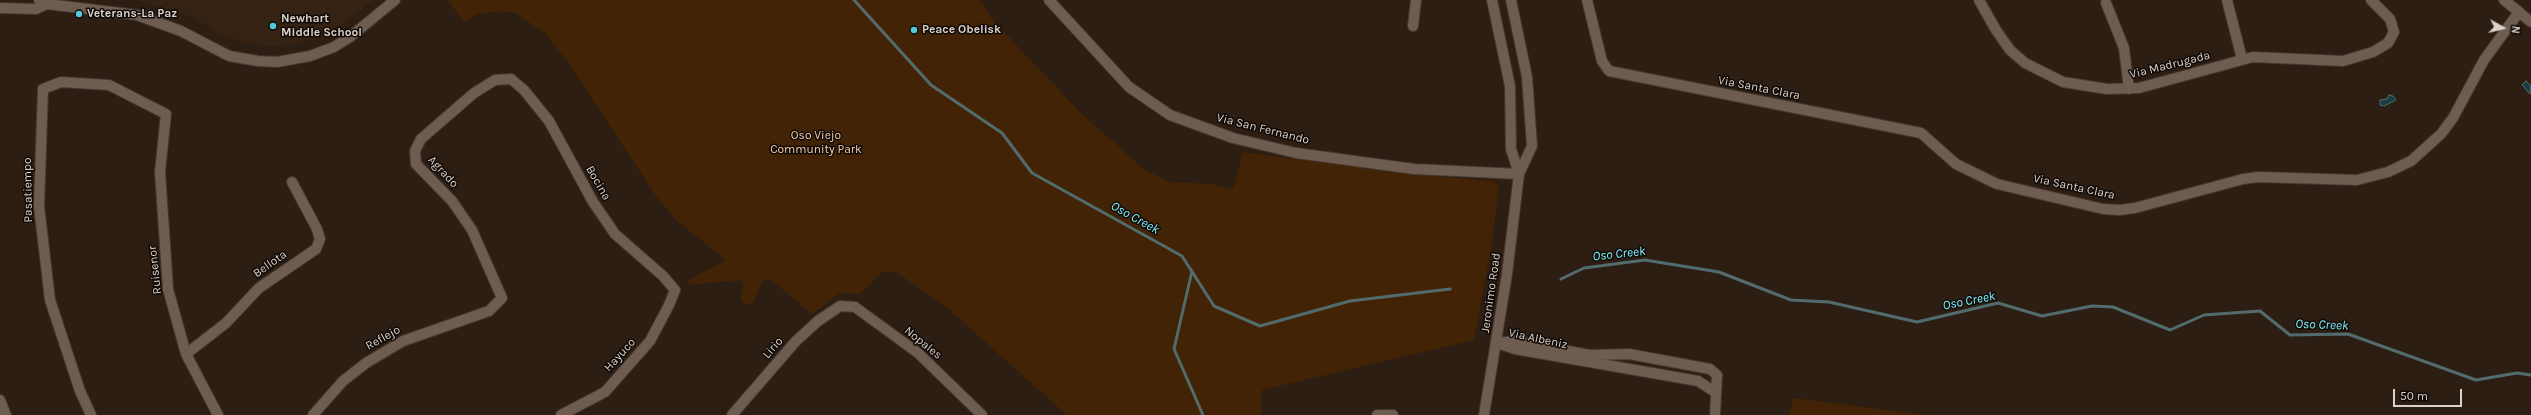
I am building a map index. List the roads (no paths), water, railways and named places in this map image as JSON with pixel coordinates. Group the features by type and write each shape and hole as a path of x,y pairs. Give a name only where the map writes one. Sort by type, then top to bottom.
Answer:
{"street":[{"path":"0,8 36,9 43,2 137,15 171,26 229,56 258,61 277,62 310,56 334,47 350,37 395,0"},
{"name":"Via San Fernando","path":"1049,0 1129,87 1170,115 1233,138 1296,153 1414,169 1519,174"},
{"path":"1413,26 1416,0"},
{"name":"Jeronimo Road","path":"1492,0 1510,86 1511,150 1519,174"},
{"name":"Jeronimo Road","path":"1484,415 1496,342 1519,174 1532,146 1527,77 1511,0"},
{"name":"Via Santa Clara","path":"1587,0 1602,61 1609,72 1921,133 1956,164 1997,184 2103,209 2119,210 2135,208 2243,179 2259,177 2357,180 2399,167 2426,148 2453,118 2484,60 2519,12"},
{"name":"Via Madrugada","path":"1978,0 2010,50 2025,63 2063,82 2084,87 2129,89 2242,59 2268,56 2343,61 2373,52 2388,43 2394,32 2390,19 2371,0"},
{"path":"2227,0 2242,59"},
{"path":"2504,0 2531,22"},
{"path":"2106,4 2124,48 2129,89"},
{"name":"Bocina","path":"511,79 524,90 549,121 593,202 615,234 663,276 675,290"},
{"name":"Agrado","path":"502,298 472,230 452,201 416,164 414,151 421,139 474,93 495,80 511,79"},
{"name":"Pasatiempo","path":"91,415 80,391 50,300 39,206 42,89 61,82 109,86 166,114"},
{"name":"Ruisenor","path":"166,114 160,172 168,290 186,354 218,415"},
{"name":"Bellota","path":"186,354 226,323 259,288 316,249 320,239 317,229 292,182"},
{"name":"Hayuco","path":"561,415 605,392 650,341 669,305 675,290"},
{"name":"Reflejo","path":"313,415 343,381 366,363 403,341 489,311 502,298"},
{"name":"Lirio","path":"732,415 796,341 818,321 840,306"},
{"name":"Nopales","path":"840,306 855,307 918,353 982,415"},
{"name":"Via Albeniz","path":"1496,342 1516,341 1589,355 1623,353 1703,366 1717,375 1715,415"},
{"name":"Via Albeniz","path":"1496,342 1515,349 1698,381 1716,392"},
{"path":"1665,376 1668,360"},
{"path":"0,400 6,415"},
{"path":"1377,415 1393,415"}],"water":[{"path":"2526,81 2531,86 2530,94 2522,85"},
{"path":"2389,95 2393,96 2396,100 2384,106 2380,105 2380,100 2387,99"}],"waterway":[{"name":"Oso Creek","path":"854,0 931,85 1002,133 1032,173 1182,256 1214,306 1260,326 1350,301 1450,289"},
{"name":"Oso Creek","path":"1561,279 1584,268 1645,260 1719,272 1791,300 1829,302 1917,322 1998,303 2042,316 2092,306 2113,307 2170,330 2204,315 2260,311 2290,335 2348,334 2476,380 2517,373 2531,375"},
{"path":"1192,271 1174,349 1203,415"}],"place":[{"name":"Veterans-La Paz","path":"79,14"},
{"name":"Newhart Middle School","path":"273,26"},
{"name":"Peace Obelisk","path":"914,30"}],"park label":[{"name":"Oso Viejo Community Park","path":"816,143"}]}
